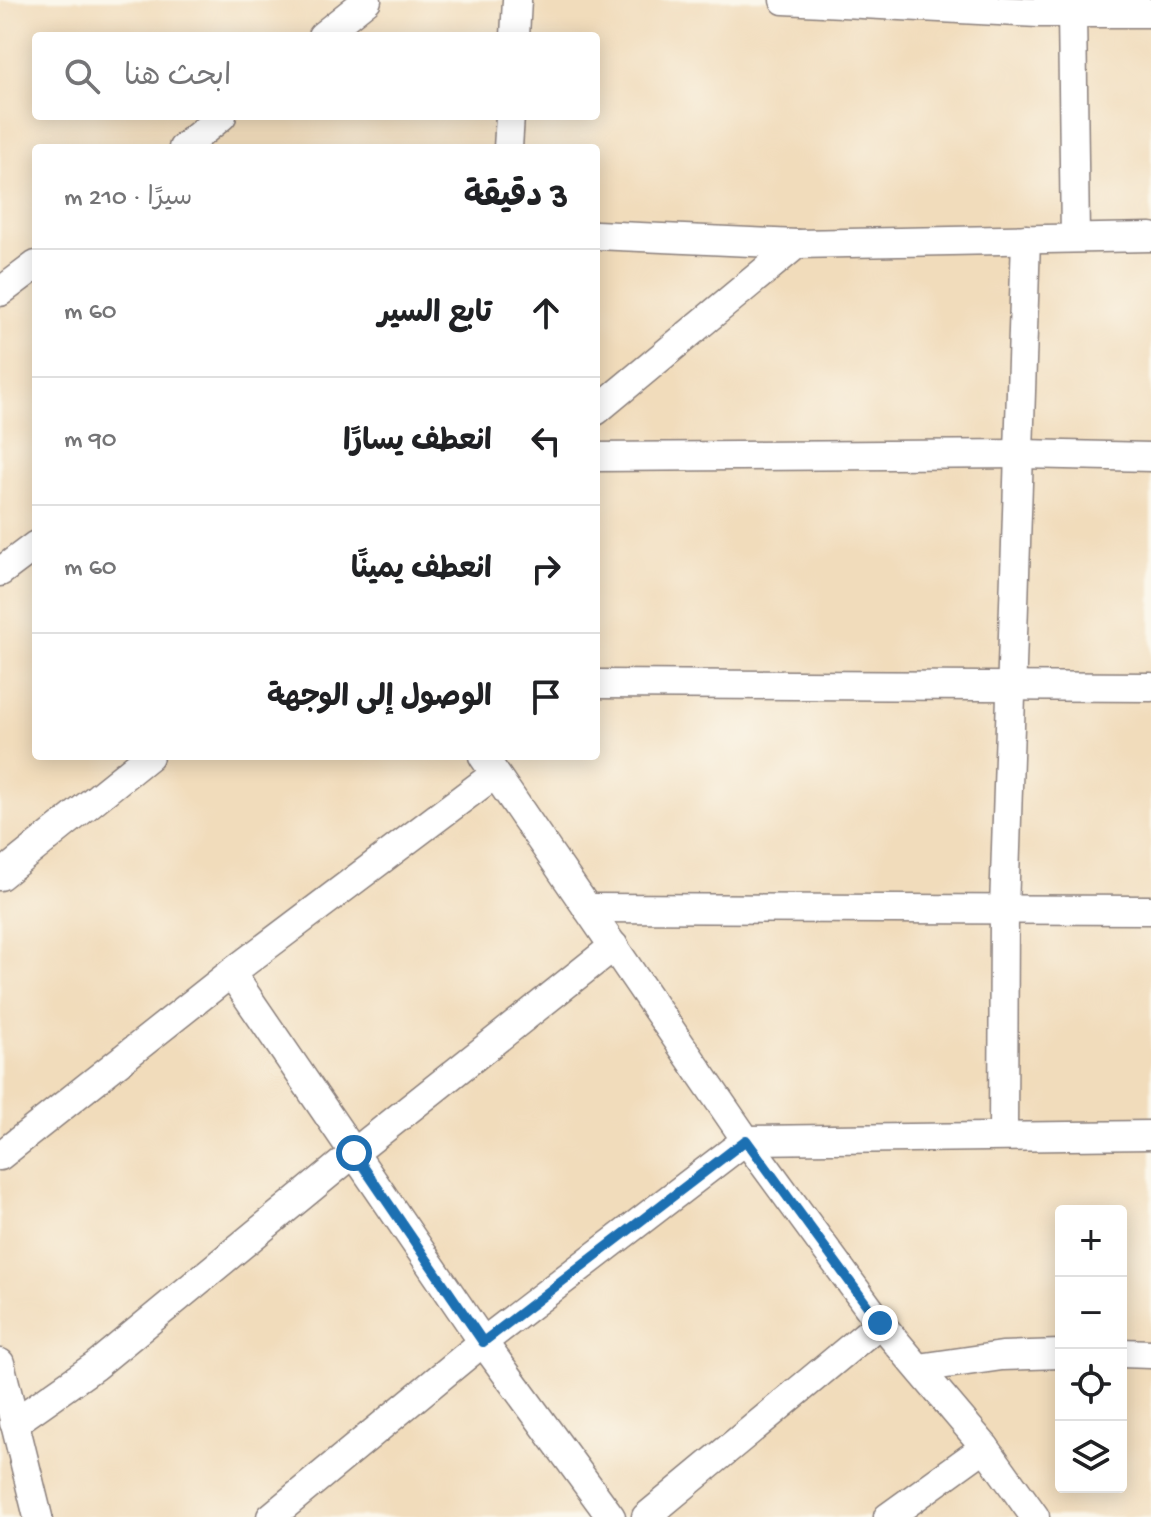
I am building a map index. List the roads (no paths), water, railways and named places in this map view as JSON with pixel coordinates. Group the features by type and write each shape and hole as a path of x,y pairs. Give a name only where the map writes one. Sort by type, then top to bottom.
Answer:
{"street":[{"path":"327,32 367,0"},
{"path":"515,32 517,0"},
{"path":"784,0 1039,6 1072,13 1151,13"},
{"path":"1072,13 1075,237"},
{"path":"188,144 217,120"},
{"path":"508,144 510,120"},
{"path":"600,235 797,244 1151,237"},
{"path":"1003,1135 1004,909 1022,454 1026,239"},
{"path":"600,408 797,244"},
{"path":"0,292 32,268"},
{"path":"600,457 1022,454 1151,457"},
{"path":"0,572 32,548"},
{"path":"600,684 1151,687"},
{"path":"0,876 144,760"},
{"path":"0,1156 489,765 746,1140 880,1323 985,1447 1035,1517"},
{"path":"587,908 1151,910"},
{"path":"14,1423 95,1366 354,1153 614,946"},
{"path":"231,973 483,1342 611,1517"},
{"path":"271,1517 483,1342 746,1140 1151,1135"},
{"path":"646,1517 880,1323"},
{"path":"1127,1353 1151,1354"},
{"path":"919,1368 1002,1356 1055,1354"},
{"path":"0,1363 38,1517"},
{"path":"888,1517 985,1447"}]}
